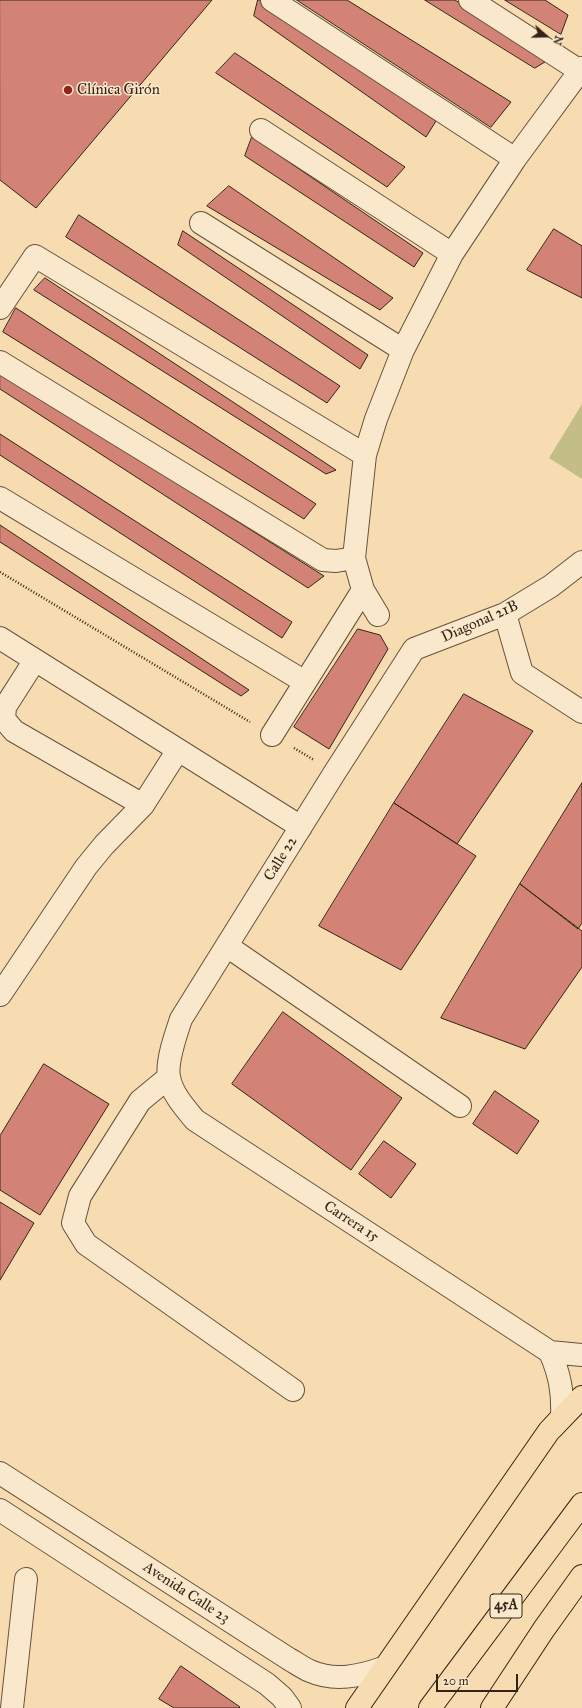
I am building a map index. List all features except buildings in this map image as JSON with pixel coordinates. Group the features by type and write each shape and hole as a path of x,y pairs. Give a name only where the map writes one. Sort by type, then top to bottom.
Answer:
{"highway":[{"path":"357,1708 383,1668 549,1431 582,1397"},
{"name":"45A","path":"430,1708 582,1504"},
{"path":"492,1708 544,1629 582,1576"}],"street":[{"path":"272,0 515,159"},
{"path":"378,615 363,590 354,558 365,455 376,419 403,350 452,254 515,159 581,69 470,0"},
{"path":"261,130 452,254"},
{"path":"201,223 403,350"},
{"path":"0,308 35,256 365,455"},
{"path":"0,362 322,560 336,561 354,558"},
{"path":"0,498 305,682"},
{"name":"Diagonal 21B","path":"414,649 504,614 551,586 582,562"},
{"path":"272,735 363,590"},
{"path":"504,614 522,673 582,712"},
{"path":"0,638 301,827"},
{"name":"Calle 22","path":"169,1077 171,1047 181,1019 335,772 414,649"},
{"path":"35,660 5,707 4,719 14,731 143,804"},
{"path":"0,995 86,867 104,845 143,804 178,750"},
{"path":"227,946 460,1106"},
{"path":"169,1077 140,1101 80,1196 73,1223 86,1244 293,1390"},
{"name":"Carrera 15","path":"169,1077 178,1099 195,1120 550,1352 582,1355"},
{"path":"549,1431 562,1417 560,1380 550,1352"},
{"name":"Avenida Calle 23","path":"0,1473 275,1651 311,1672 337,1678 361,1676 383,1668"},
{"path":"0,1510 267,1684 282,1697 290,1708"},
{"path":"12,1708 26,1579"}],"path":[{"path":"0,572 335,772"}],"shaded area":[{"path":"582,404 582,479 549,458"}],"place":[{"name":"Clínica Girón","path":"68,90"}]}
